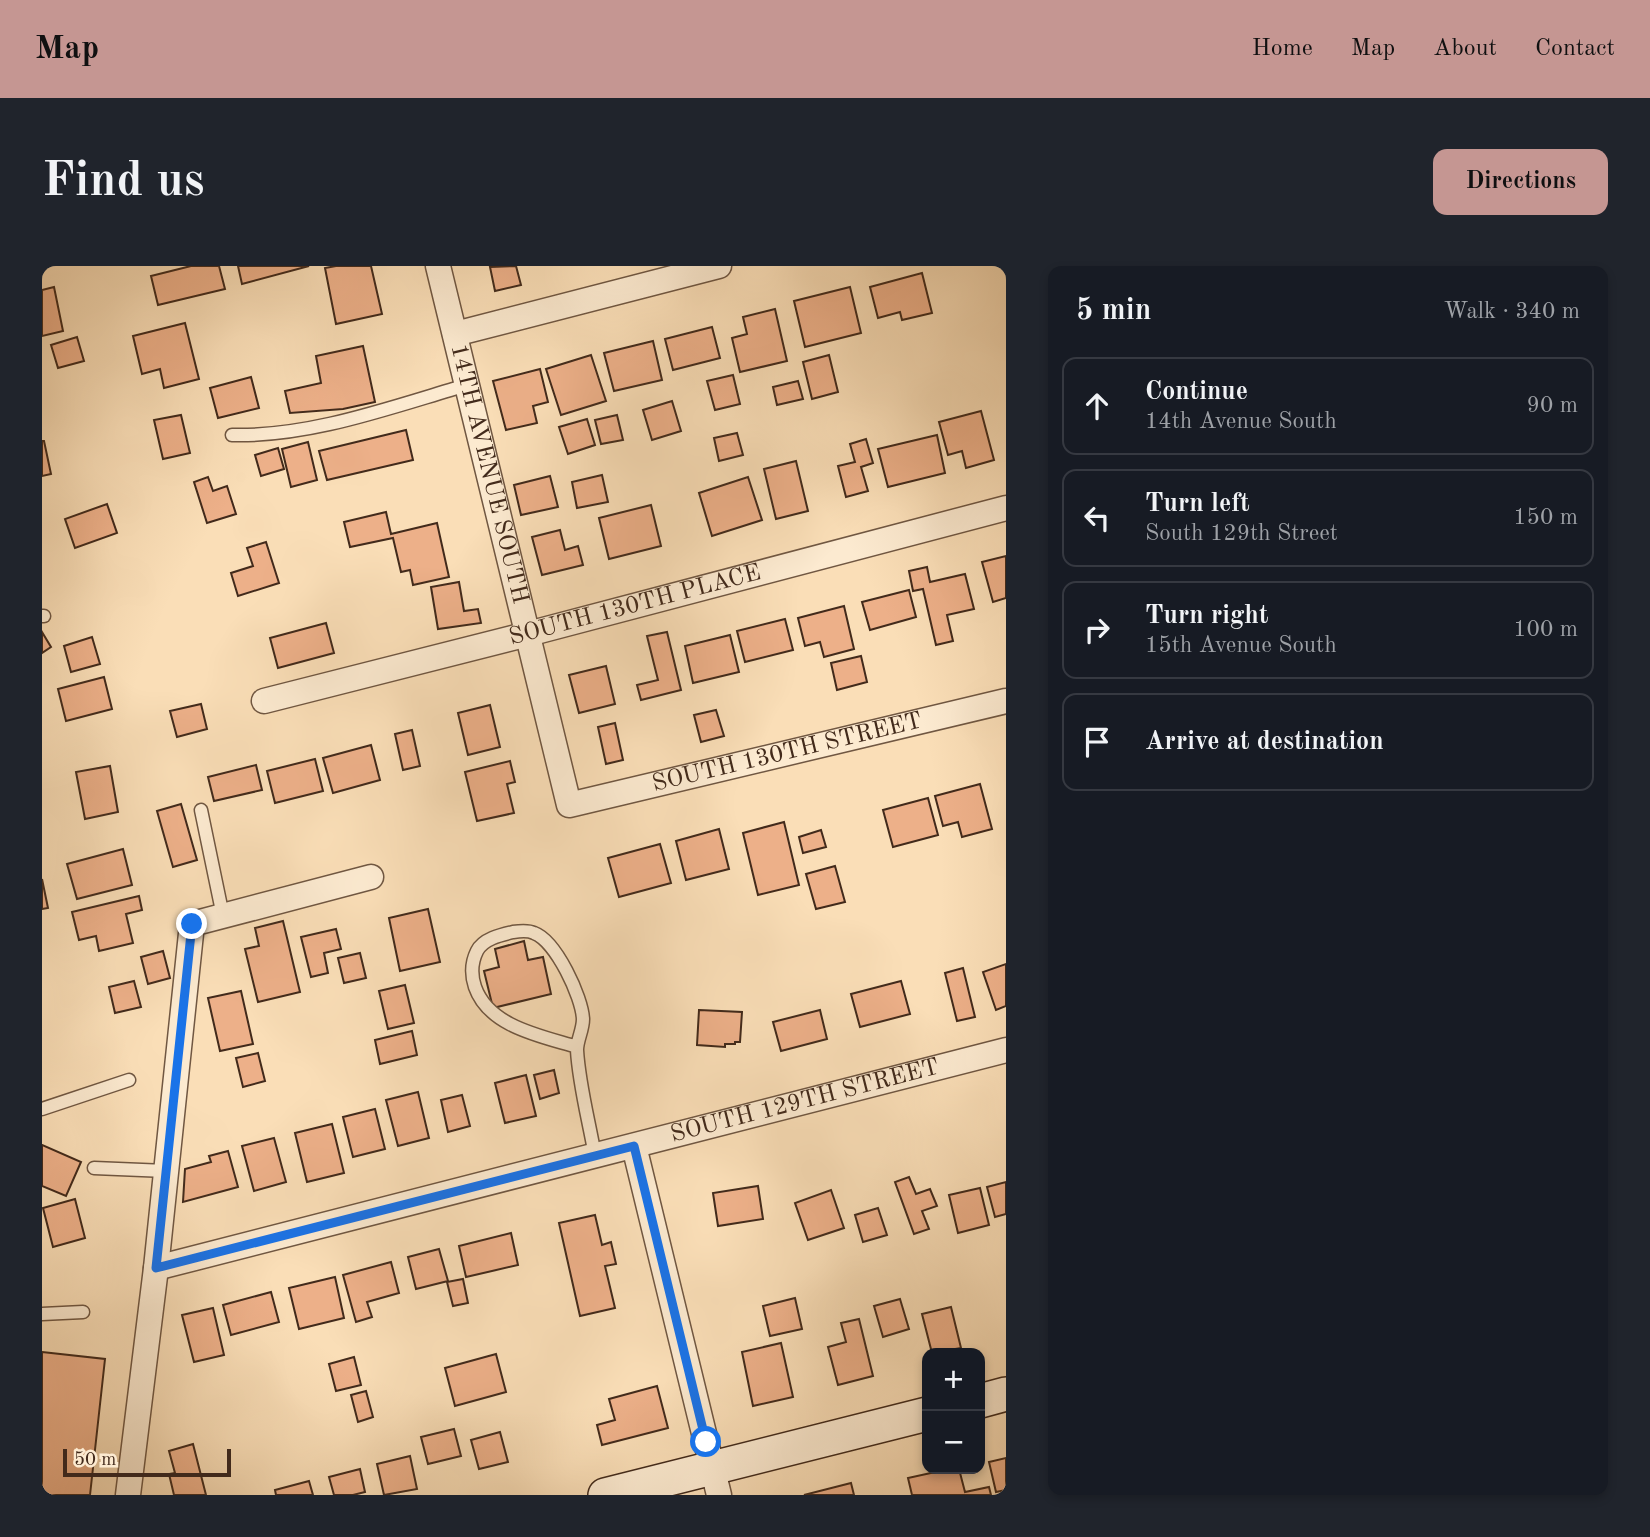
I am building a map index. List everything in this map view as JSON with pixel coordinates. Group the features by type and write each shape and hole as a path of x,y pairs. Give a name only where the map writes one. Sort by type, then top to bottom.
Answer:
{"main road":[{"path":"985,1400 1006,1394"},
{"path":"605,1495 716,1481 922,1416"}],"street":[{"name":"14TH AVENUE SOUTH","path":"438,266 569,805"},
{"path":"454,334 719,266"},
{"name":"SOUTH 130TH PLACE","path":"264,701 1006,508"},
{"name":"SOUTH 130TH STREET","path":"569,805 1006,701"},
{"path":"128,1495 156,1268 192,924 372,877"},
{"name":"SOUTH 129TH STREET","path":"156,1268 1006,1051"},
{"path":"634,1146 716,1481"}],"lane":[{"path":"232,435 267,436 338,421 467,385"},
{"path":"201,810 223,916"},
{"path":"577,1047 518,1028 480,1001 472,977 473,958 480,944 501,934 534,932 562,963 581,1003 583,1022 577,1047 595,1156"},
{"path":"42,1109 129,1080"},
{"path":"94,1168 166,1171"},
{"path":"42,1314 83,1312"}],"building":[{"path":"191,266 219,266 225,289 158,305 151,276"},
{"path":"238,266 309,266 242,284"},
{"path":"371,266 382,314 336,324 325,268"},
{"path":"516,266 521,285 495,291 490,267"},
{"path":"922,273 932,313 902,320 900,312 878,318 870,287"},
{"path":"54,287 63,331 42,336 42,290"},
{"path":"850,287 861,333 805,347 794,301"},
{"path":"775,309 787,361 740,372 732,338 747,334 743,317"},
{"path":"185,323 199,379 164,388 160,369 142,374 133,336"},
{"path":"712,327 720,358 673,370 665,339"},
{"path":"77,337 84,361 58,368 51,345"},
{"path":"653,341 662,380 614,391 604,353"},
{"path":"363,346 375,402 343,409 290,413 285,391 321,383 316,356"},
{"path":"591,355 606,401 561,415 546,369"},
{"path":"829,355 838,392 812,399 803,362"},
{"path":"540,369 548,402 533,406 537,423 506,430 493,381"},
{"path":"733,375 740,404 715,410 707,381"},
{"path":"251,377 259,408 218,418 210,388"},
{"path":"798,381 803,399 777,405 773,387"},
{"path":"672,401 681,431 652,440 643,410"},
{"path":"981,411 994,460 966,468 962,451 948,455 939,422"},
{"path":"181,415 190,453 163,459 154,420"},
{"path":"617,415 623,440 601,444 595,420"},
{"path":"587,419 595,445 568,454 559,427"},
{"path":"406,430 413,460 327,480 319,451"},
{"path":"737,433 743,455 719,461 714,438"},
{"path":"937,435 945,473 888,487 878,449"},
{"path":"866,439 873,463 861,467 868,491 846,497 838,466 855,462 850,444"},
{"path":"42,441 51,474 42,476"},
{"path":"308,442 317,480 291,487 282,449"},
{"path":"278,448 284,469 261,476 255,455"},
{"path":"796,461 808,511 776,519 764,469"},
{"path":"602,475 608,502 577,508 572,482"},
{"path":"550,476 558,507 521,515 514,485"},
{"path":"208,477 213,491 227,486 236,514 207,523 194,482"},
{"path":"748,477 762,520 712,536 699,493"},
{"path":"107,504 117,533 75,548 65,519"},
{"path":"651,505 661,546 609,559 599,518"},
{"path":"386,512 391,534 437,523 449,577 413,585 410,570 401,572 393,538 350,547 344,522"},
{"path":"560,530 565,550 578,546 583,565 542,575 532,537"},
{"path":"266,542 279,583 238,596 231,573 253,566 247,548"},
{"path":"1006,556 1006,598 993,602 982,562"},
{"path":"927,567 930,582 965,574 974,609 947,615 953,641 936,645 923,589 913,591 909,571"},
{"path":"459,582 464,611 478,609 481,623 438,629 431,587"},
{"path":"909,590 916,617 870,630 862,602"},
{"path":"844,606 854,649 824,657 820,642 805,646 798,618"},
{"path":"785,619 793,650 745,662 737,631"},
{"path":"326,623 334,653 278,668 270,638"},
{"path":"42,632 51,647 42,653"},
{"path":"667,632 681,690 641,700 637,685 658,680 647,636"},
{"path":"730,635 739,672 693,683 685,646"},
{"path":"92,637 100,664 71,672 64,646"},
{"path":"861,656 867,682 837,690 831,663"},
{"path":"606,666 615,704 579,713 569,675"},
{"path":"104,677 112,709 66,721 58,689"},
{"path":"201,704 207,729 177,737 170,711"},
{"path":"490,705 500,747 468,755 458,713"},
{"path":"716,710 724,736 701,742 694,715"},
{"path":"615,723 623,760 606,764 598,727"},
{"path":"412,730 420,766 403,770 395,734"},
{"path":"371,745 380,780 333,793 323,758"},
{"path":"315,759 323,791 275,803 267,771"},
{"path":"510,761 515,782 507,784 514,813 477,821 465,772"},
{"path":"256,765 262,790 214,801 208,777"},
{"path":"110,766 118,812 85,819 76,772"},
{"path":"980,784 992,829 962,837 958,822 943,826 935,796"},
{"path":"928,798 938,835 893,847 883,810"},
{"path":"181,804 197,860 173,867 157,811"},
{"path":"784,822 799,885 758,895 743,833"},
{"path":"719,829 729,869 686,880 676,841"},
{"path":"821,830 826,847 803,853 799,837"},
{"path":"660,844 671,883 619,897 608,858"},
{"path":"123,849 132,885 77,899 67,864"},
{"path":"835,866 845,902 816,909 806,874"},
{"path":"42,879 48,908 42,909"},
{"path":"139,896 142,910 126,914 133,943 99,951 96,936 79,940 72,912"},
{"path":"428,909 440,962 400,971 389,918"},
{"path":"283,921 300,992 258,1002 245,949 259,946 255,928"},
{"path":"336,929 341,949 324,953 328,973 311,977 301,937"},
{"path":"524,941 528,960 543,957 551,994 493,1008 484,971 499,967 495,949"},
{"path":"163,951 170,978 148,984 141,957"},
{"path":"360,953 366,978 344,983 338,958"},
{"path":"1006,964 1006,1006 996,1010 983,972"},
{"path":"963,968 975,1017 957,1021 945,973"},
{"path":"134,981 141,1007 115,1013 109,987"},
{"path":"901,981 910,1014 860,1027 851,994"},
{"path":"405,985 414,1023 388,1029 379,991"},
{"path":"241,991 253,1044 220,1051 208,998"},
{"path":"699,1010 742,1012 740,1042 725,1044 725,1047 697,1045"},
{"path":"820,1010 827,1039 781,1051 773,1022"},
{"path":"412,1031 417,1055 380,1064 375,1040"},
{"path":"258,1053 265,1081 243,1087 236,1058"},
{"path":"554,1070 559,1093 540,1099 534,1075"},
{"path":"526,1075 536,1116 505,1123 495,1083"},
{"path":"418,1092 429,1138 398,1146 386,1100"},
{"path":"462,1095 470,1126 448,1132 441,1100"},
{"path":"375,1109 385,1149 353,1157 343,1117"},
{"path":"332,1124 344,1173 307,1182 295,1133"},
{"path":"274,1138 286,1182 254,1191 242,1146"},
{"path":"42,1145 81,1162 66,1196 42,1186"},
{"path":"228,1151 238,1187 183,1202 185,1169 211,1162 209,1156"},
{"path":"909,1177 916,1194 930,1189 937,1206 922,1211 929,1229 914,1234 895,1182"},
{"path":"1006,1182 1006,1214 995,1217 987,1187"},
{"path":"758,1186 763,1219 718,1226 713,1193"},
{"path":"980,1188 989,1225 958,1233 949,1195"},
{"path":"831,1190 844,1228 808,1240 795,1203"},
{"path":"75,1199 85,1238 53,1247 43,1208"},
{"path":"878,1208 887,1235 863,1242 855,1215"},
{"path":"595,1215 602,1245 611,1242 616,1264 605,1266 615,1308 580,1316 559,1223"},
{"path":"511,1233 518,1265 466,1277 459,1246"},
{"path":"439,1249 448,1281 416,1289 408,1257"},
{"path":"391,1262 399,1293 367,1302 372,1317 356,1322 343,1275"},
{"path":"335,1277 344,1318 299,1329 289,1288"},
{"path":"463,1279 468,1303 453,1306 447,1282"},
{"path":"271,1292 279,1322 231,1335 223,1305"},
{"path":"795,1298 802,1329 770,1336 763,1306"},
{"path":"900,1299 909,1329 883,1337 874,1306"},
{"path":"951,1307 961,1348 931,1348 922,1314"},
{"path":"213,1308 224,1355 194,1362 182,1315"},
{"path":"859,1319 873,1376 838,1385 828,1347 846,1342 841,1323"},
{"path":"781,1343 793,1397 753,1406 742,1352"},
{"path":"42,1352 105,1359 90,1495 42,1495"},
{"path":"496,1354 506,1392 455,1406 445,1368"},
{"path":"354,1357 361,1385 336,1391 329,1364"},
{"path":"657,1386 668,1428 602,1445 597,1425 615,1420 609,1399"},
{"path":"366,1391 373,1417 358,1422 351,1395"},
{"path":"454,1429 461,1456 428,1464 421,1437"},
{"path":"500,1432 508,1462 479,1469 471,1440"},
{"path":"193,1444 206,1495 174,1495 169,1474 175,1473 169,1451"},
{"path":"410,1456 417,1489 384,1495 377,1464"},
{"path":"1006,1458 1006,1490 996,1492 989,1462"},
{"path":"360,1469 365,1492 334,1495 329,1477"},
{"path":"926,1474 960,1474 965,1492 989,1487 991,1495 912,1495 908,1478"},
{"path":"309,1481 313,1495 276,1495 275,1490"},
{"path":"851,1483 854,1495 804,1495"}],"route":[{"path":"192,924 156,1268 634,1146 706,1442"}]}
